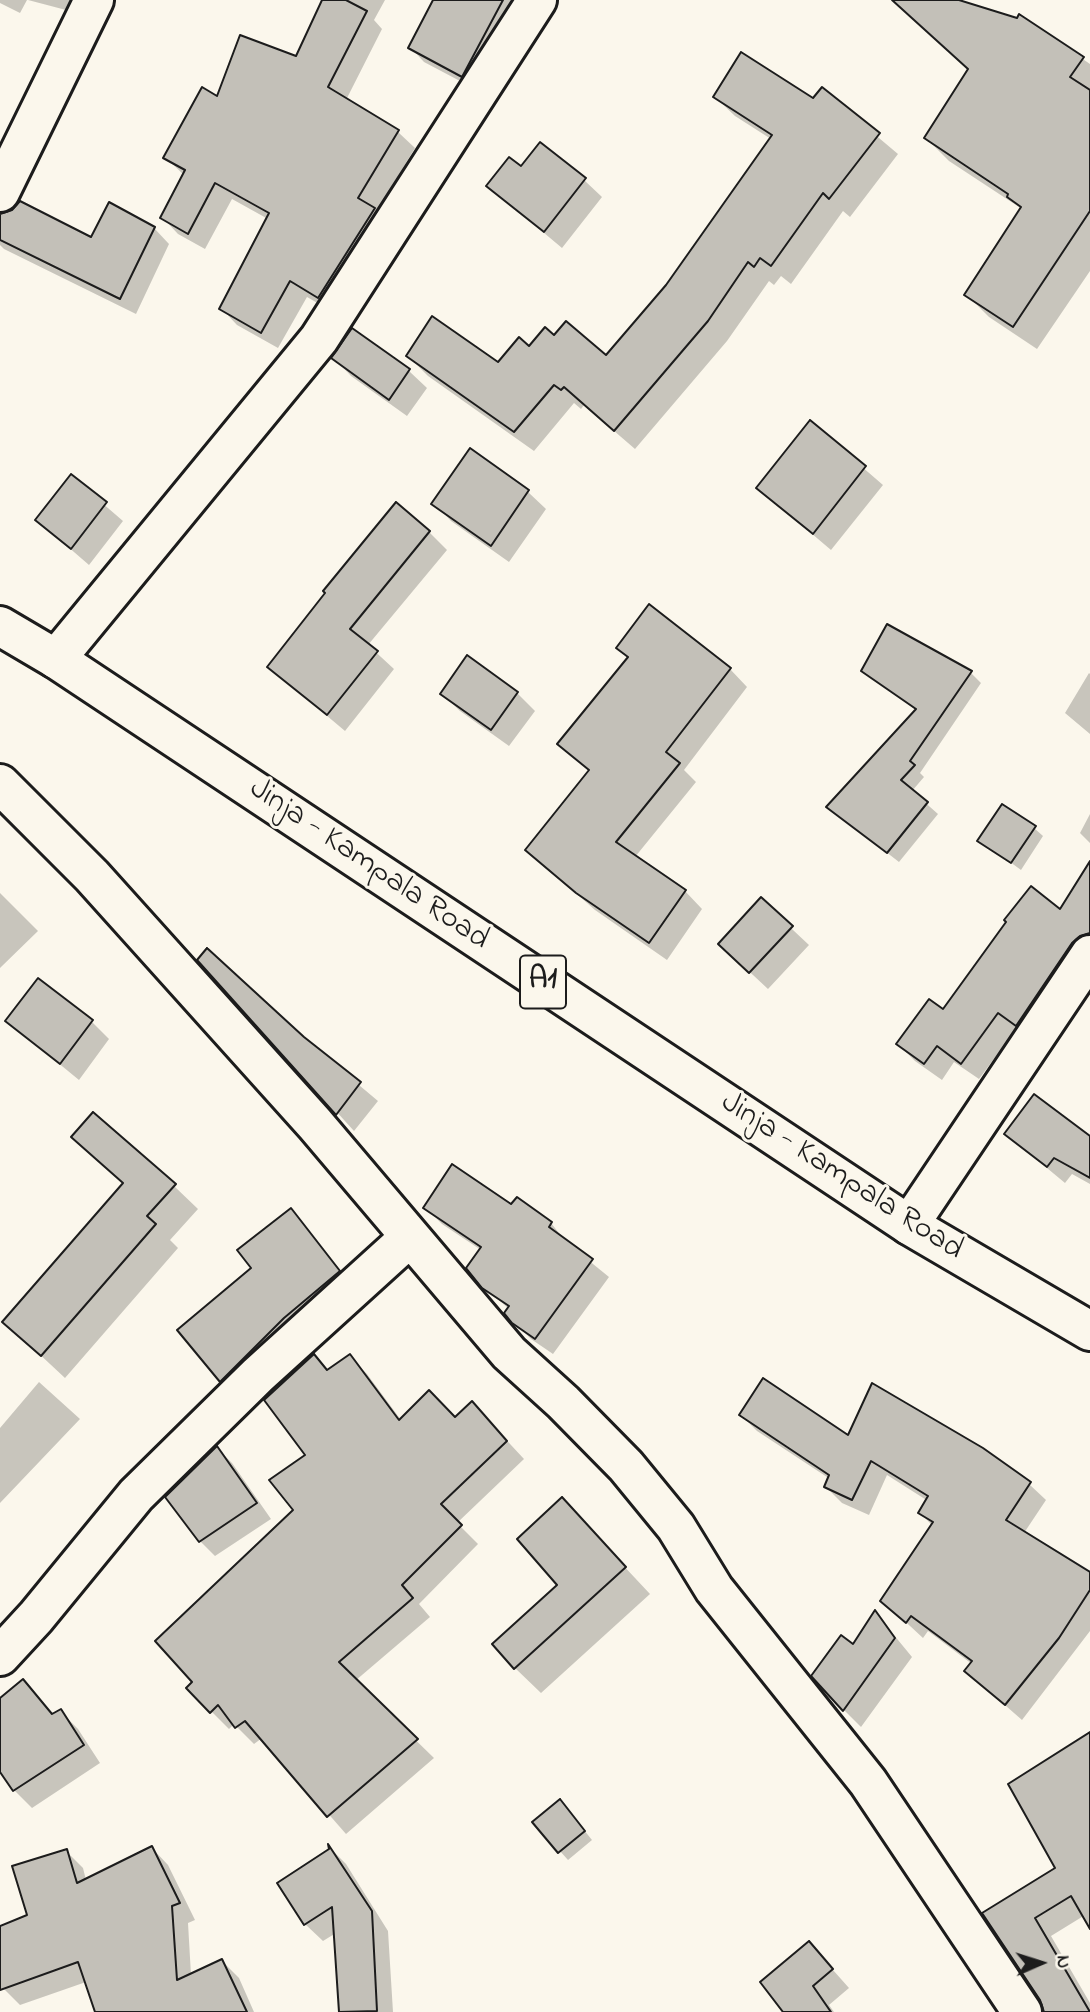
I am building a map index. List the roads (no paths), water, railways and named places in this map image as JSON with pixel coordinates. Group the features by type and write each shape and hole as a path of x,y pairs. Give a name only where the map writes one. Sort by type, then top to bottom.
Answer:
{"main road":[{"path":"0,192 94,0"},
{"path":"56,659 319,339 537,0"},
{"name":"Jinja - Kampala Road","path":"0,626 56,659 909,1225 1090,1331"},
{"path":"0,784 92,876 316,1124 509,1353 564,1402 626,1466 676,1527 714,1589 868,1782 1022,2012"},
{"path":"909,1225 1090,955"},
{"path":"0,1656 36,1617 136,1495 258,1375 410,1237"}]}
